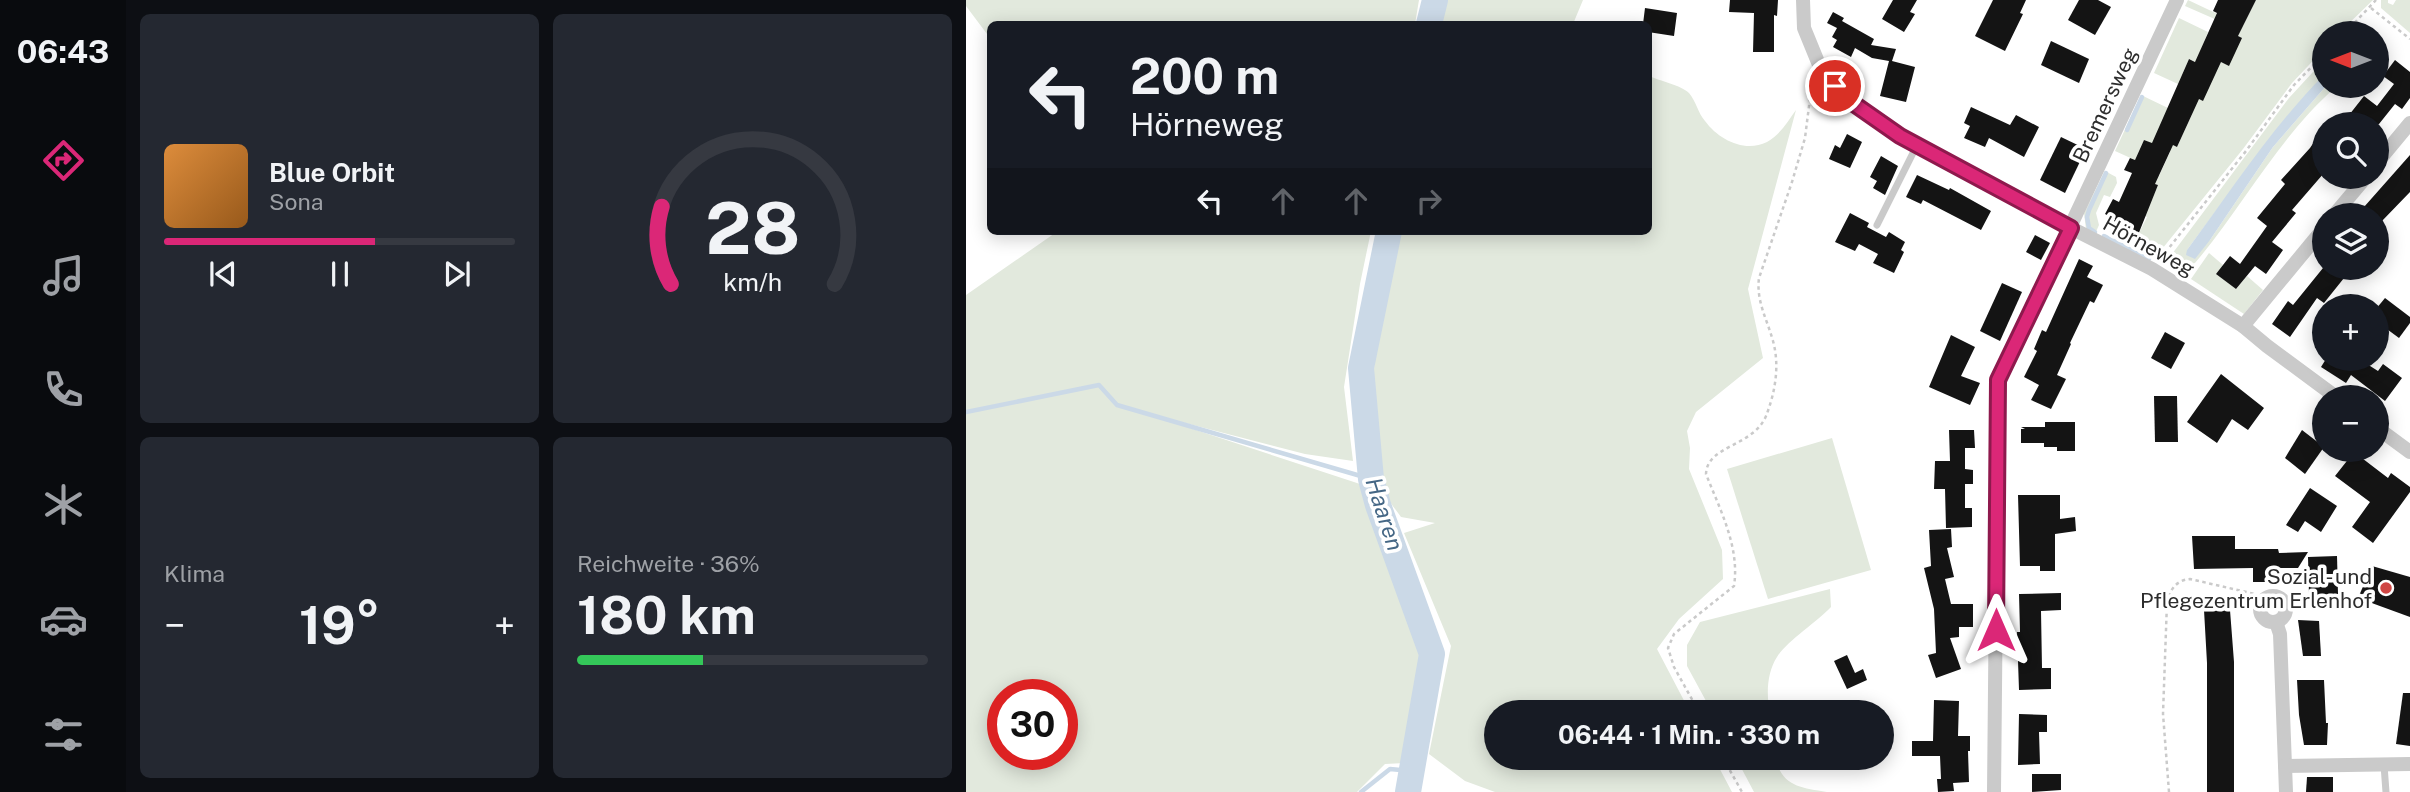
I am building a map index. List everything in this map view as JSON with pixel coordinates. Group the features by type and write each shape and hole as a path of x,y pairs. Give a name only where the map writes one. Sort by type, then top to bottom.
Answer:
{"street":[{"name":"Hörneweg","path":"1802,0 1804,28 1822,72 1847,99 1917,145 2152,269 2244,326 2320,385"},
{"name":"Bremersweg","path":"1994,792 1998,380 2177,0"},
{"path":"2389,148 2410,123"},
{"path":"2344,203 2356,189"},
{"path":"2244,326 2312,243"},
{"path":"2389,437 2410,452"},
{"path":"2275,596 2283,600 2285,613 2276,622 2268,621 2262,616 2259,609 2262,600 2275,596"},
{"path":"2276,622 2280,634 2286,792"},
{"path":"2285,766 2410,764"}],"lane":[{"path":"1877,225 1917,145"},
{"path":"2384,764 2386,792"}],"path":[{"path":"2357,21 2376,0"},
{"path":"2371,8 2410,39"},
{"path":"2152,269 2246,151 2294,85 2312,66"},
{"path":"1692,700 1674,667 1668,648 1674,634 1734,586 1737,568 1734,550 1706,474 1707,464 1714,455 1748,439 1765,420 1774,392 1777,363 1774,343 1759,301 1759,278 1805,138 1812,82 1822,72"},
{"path":"2169,792 2163,714 2167,602 2171,590 2183,580 2190,579 2255,594 2262,600"},
{"path":"1729,770 1741,792"}],"shaded area":[{"path":"966,0 1419,0 1416,21 987,21 987,34 966,6"},
{"path":"1445,0 1583,0 1574,21 1441,21"},
{"path":"2188,0 2243,26 2256,0 2373,0 2351,21 2312,21 2312,62 2292,83 2243,149 2158,254 2109,233 2113,223 2138,235 2147,217 2119,202 2123,194 2149,206 2158,185 2135,175 2138,167 2159,176 2170,152 2144,140 2135,160 2115,151 2141,95 2168,108 2177,147 2192,114 2178,107 2216,71 2189,59 2178,84 2154,73 2179,18 2208,32 2200,52 2217,20 2185,6"},
{"path":"2381,0 2388,0 2388,3 2393,5 2396,0 2410,0 2410,33 2381,8"},
{"path":"2312,73 2312,89 2270,138 2187,250 2210,240 2273,147 2316,98 2324,98 2296,128 2189,270 2166,262 2289,98"},
{"path":"1652,77 1676,85 1689,93 1711,128 1725,139 1741,145 1759,145 1772,139 1796,110 1748,289 1763,358 1696,412 1687,431 1690,448 1689,469 1722,550 1723,579 1679,619 1657,649 1684,700 1484,700 1484,770 1720,770 1732,792 1495,792 1465,781 1429,754 1451,646 1404,533 1435,523 1401,517 1386,495 1378,466 1373,393 1380,312 1395,235 1652,235"},
{"path":"2105,171 2116,177 2117,183 2110,197 2104,195 2096,213 2099,225 2095,234 2086,229 2084,213"},
{"path":"1052,235 1370,235 1344,387 1353,461 1305,454 1135,410 1360,484 1394,582 1425,654 1405,763 1385,764 1357,792 966,792 966,295"},
{"path":"2209,253 2223,265 2217,274 2236,289 2247,276 2263,290 2244,314 2191,279"},
{"path":"1832,438 1871,570 1768,599 1727,469"},
{"path":"1830,589 1831,607 1788,645 1774,663 1768,684 1768,700 1705,700 1687,666 1687,645 1700,622"},
{"path":"1742,770 1779,770 1794,784 1827,792 1754,792"}],"water":[{"path":"2312,88 2312,98 2316,98 2273,147 2195,259 2186,255 2269,138"}],"building":[{"path":"1730,0 1778,0 1777,16 1774,15 1774,52 1753,52 1754,13 1729,12"},
{"path":"1893,0 1917,0 1910,12 1915,14 1904,32 1882,19"},
{"path":"1993,0 2026,0 2020,13 2023,14 2005,51 1975,36"},
{"path":"2079,0 2098,0 2111,7 2095,35 2068,20"},
{"path":"2218,0 2256,0 2238,36 2242,38 2229,66 2221,62 2203,101 2199,99 2177,147 2173,145 2155,184 2158,185 2138,235 2113,223 2115,219 2105,214 2113,199 2119,202 2132,173 2124,170 2130,158 2135,160 2144,140 2152,143 2189,59 2195,62 2217,13 2213,11"},
{"path":"1645,8 1677,13 1674,36 1652,33 1652,21 1643,21"},
{"path":"1833,12 1844,18 1842,21 1874,39 1871,45 1896,49 1892,61 1915,67 1906,102 1880,96 1889,61 1872,58 1855,48 1851,57 1833,47 1837,40 1832,37 1837,28 1827,23"},
{"path":"2051,41 2089,59 2079,83 2041,65"},
{"path":"2395,60 2410,72 2410,98 2402,109 2395,104 2389,112 2351,112 2362,98 2377,106 2383,98 2389,98 2389,90 2394,84 2389,80 2389,68"},
{"path":"1971,107 2010,125 2016,115 2039,127 2024,157 1989,138 1985,147 1964,138 1970,126 1964,123"},
{"path":"1847,134 1862,142 1850,168 1829,159 1835,145 1840,148"},
{"path":"2061,137 2086,149 2065,193 2040,180"},
{"path":"2312,145 2312,187 2292,210 2296,213 2272,242 2283,250 2266,274 2255,266 2236,289 2216,274 2230,256 2240,264 2267,226 2257,218 2285,184 2281,180"},
{"path":"2410,155 2410,192 2389,214 2389,203 2368,203 2380,189 2389,189 2389,179"},
{"path":"1881,156 1898,166 1885,195 1873,188 1877,181 1870,177"},
{"path":"1917,175 1949,190 1950,188 1991,211 1981,230 1923,200 1921,204 1906,197"},
{"path":"1850,213 1869,223 1867,227 1886,237 1889,232 1905,242 1901,250 1904,252 1894,273 1873,263 1878,254 1859,244 1855,251 1835,242"},
{"path":"2035,235 2050,243 2041,260 2026,252"},
{"path":"2079,259 2093,266 2087,277 2103,285 2094,303 2090,301 2070,343 2057,375 2066,379 2051,409 2031,400 2039,385 2024,377 2037,351 2034,349 2042,330 2046,332"},
{"path":"2313,280 2342,280 2331,294 2312,294 2312,305 2290,337 2272,324 2288,301 2293,305"},
{"path":"2002,283 2022,292 2000,341 1980,331"},
{"path":"2389,301 2410,317 2410,323 2399,338 2389,331"},
{"path":"2165,332 2185,343 2171,369 2151,358"},
{"path":"1951,335 1975,347 1961,376 1980,383 1970,405 1929,387"},
{"path":"2389,368 2402,378 2389,396 2389,385 2364,385 2351,375 2346,383 2327,371 2389,371"},
{"path":"2221,374 2264,408 2248,430 2232,419 2217,443 2187,422"},
{"path":"2154,396 2177,396 2178,442 2155,442"},
{"path":"2045,422 2075,422 2075,451 2057,451 2057,447 2044,447 2044,443 2021,443 2021,429 2025,429 2021,427 2045,427"},
{"path":"1949,430 1974,430 1975,448 1965,448 1965,469 1973,470 1973,484 1965,484 1965,508 1972,508 1972,527 1946,528 1945,489 1934,489 1935,461 1950,461"},
{"path":"2302,430 2312,438 2313,462 2305,474 2285,458"},
{"path":"2346,462 2367,462 2388,478 2391,473 2410,487 2410,492 2373,543 2352,527 2370,502 2335,476"},
{"path":"2310,488 2337,506 2321,532 2305,521 2298,532 2286,525"},
{"path":"2018,495 2060,495 2060,519 2075,517 2076,531 2055,534 2055,571 2040,571 2040,566 2020,566"},
{"path":"1951,529 1952,547 1947,548 1954,577 1945,579 1951,604 1973,604 1973,627 1959,627 1959,637 1950,638 1961,669 1936,678 1928,655 1936,653 1934,609 1924,568 1931,566 1929,530"},
{"path":"2192,536 2235,536 2235,549 2278,549 2279,553 2308,552 2298,568 2279,568 2280,582 2253,582 2253,568 2194,569"},
{"path":"2337,556 2338,594 2309,595 2308,557"},
{"name":"Sozial- und Pflegezentrum Erlenhof","path":"2372,566 2410,577 2410,617 2358,598"},
{"path":"2061,593 2061,610 2041,611 2042,668 2051,668 2051,689 2019,690 2019,594"},
{"path":"2204,610 2230,610 2234,662 2234,792 2207,792 2207,663"},
{"path":"2298,620 2319,621 2321,656 2303,656"},
{"path":"1847,655 1855,673 1863,669 1867,680 1847,689 1834,661"},
{"path":"2297,680 2324,680 2327,745 2304,745"},
{"path":"2403,693 2410,693 2410,746 2396,744"},
{"path":"1934,700 1959,701 1958,736 1970,736 1969,782 1953,783 1954,791 1938,792 1937,779 1941,779 1940,756 1912,756 1912,741 1933,741"},
{"path":"2019,714 2047,715 2047,732 2039,732 2040,764 2018,765"},
{"path":"2032,774 2061,774 2061,790 2032,792"},
{"path":"2307,777 2333,777 2333,792 2306,792"}],"waterway":[{"name":"Haaren","path":"1430,21 1435,0"},
{"path":"2127,130 2142,97"},
{"path":"2095,232 2089,228 2087,217 2106,173"},
{"name":"Haaren","path":"1388,235 1361,368 1371,479 1432,654 1408,792"},
{"path":"2104,236 2149,259"},
{"path":"966,412 1099,385 1117,405 1371,479"},
{"path":"1361,792 1390,769 1411,771"}],"place":[{"name":"Sozial- und Pflegezentrum Erlenhof","path":"2386,588"}],"route":[{"path":"1835,86 1847,99 1900,136 2071,228 1998,380 1996,630"}]}
